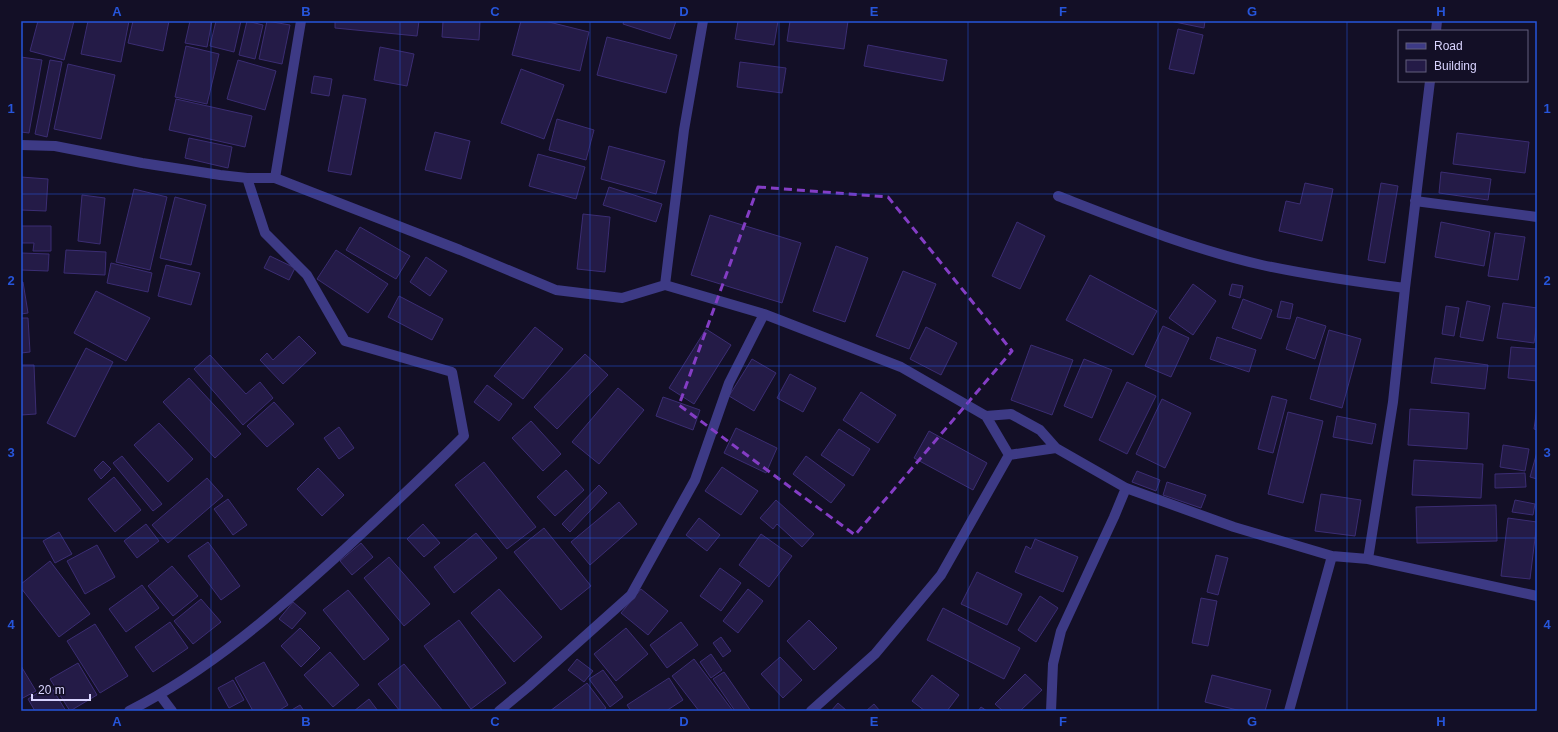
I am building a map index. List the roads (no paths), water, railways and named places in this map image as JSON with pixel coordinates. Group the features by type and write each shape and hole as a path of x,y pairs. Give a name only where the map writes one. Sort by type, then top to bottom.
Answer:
{"street":[{"path":"275,178 301,21"},
{"path":"665,285 684,130 702,21"},
{"path":"1368,559 1393,402 1430,82"},
{"path":"21,145 55,146 142,163 247,178 275,178 460,250 556,290 622,298 665,285 764,314 901,367 986,416 1009,455"},
{"path":"129,711 160,695 241,640 304,586 430,470 464,436 452,372 345,341 308,275 265,233 247,178"},
{"path":"1058,196 1170,238 1261,264 1341,280 1405,288"},
{"path":"1415,201 1537,217"},
{"path":"499,711 631,595 695,480 729,383 764,314"},
{"path":"986,416 1011,414 1040,430 1056,448 1126,488 1234,527 1332,556 1368,559 1537,596"},
{"path":"1009,455 1056,448"},
{"path":"811,711 875,654 941,575 1009,455"},
{"path":"1052,711 1053,664 1061,631 1126,488"},
{"path":"1289,711 1332,556"},
{"path":"160,695 172,711"}]}
